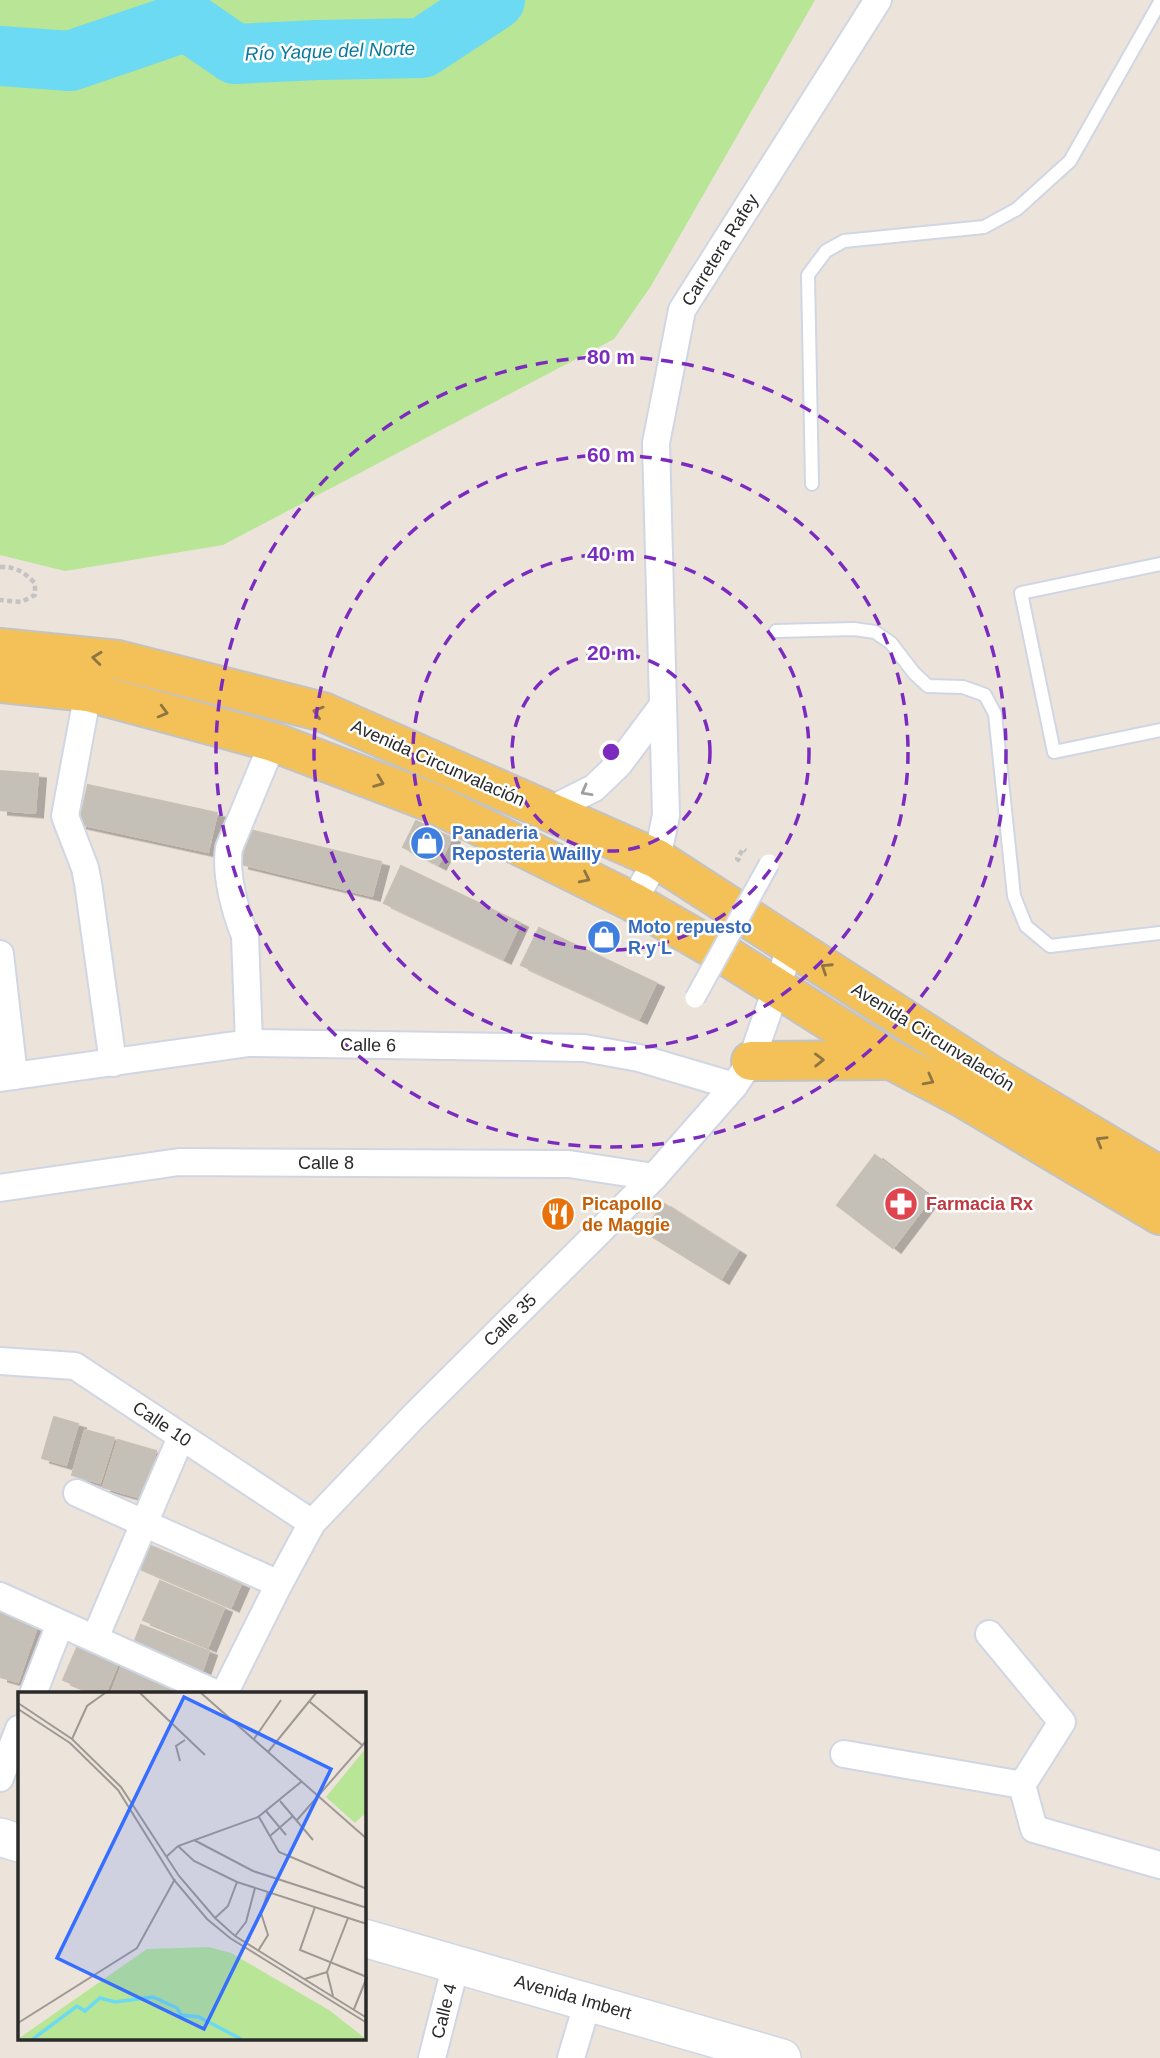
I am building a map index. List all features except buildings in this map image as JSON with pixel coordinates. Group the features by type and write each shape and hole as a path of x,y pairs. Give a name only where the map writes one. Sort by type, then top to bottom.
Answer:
{"main road":[{"name":"Avenida Circunvalación","path":"0,648 118,660 323,712 657,859 986,1072 1160,1176"},
{"name":"Avenida Circunvalación","path":"0,683 88,692 274,742 431,802 634,902 891,1060 963,1098 1160,1215"},
{"path":"743,1074 891,1060"},
{"path":"0,1837 18,1843"},
{"name":"Avenida Imbert","path":"366,1939 782,2058"}],"street":[{"name":"Carretera Rafey","path":"634,902 657,859 666,815 656,443 682,310 878,0"},
{"path":"88,692 65,816 88,883 113,1063"},
{"path":"548,811 594,788 619,764 663,705"},
{"path":"249,1043 245,936 227,862 229,848 274,742"},
{"path":"695,998 769,864"},
{"name":"Calle 35","path":"225,1692 312,1523 415,1415 654,1177 743,1074 790,946"},
{"path":"0,954 7,1077"},
{"name":"Calle 6","path":"7,1077 249,1043 584,1048 743,1074"},
{"name":"Calle 8","path":"0,1188 179,1162 569,1164 654,1177"},
{"name":"Calle 10","path":"0,1361 75,1366 312,1523"},
{"path":"95,1638 181,1437"},
{"path":"77,1493 279,1584"},
{"path":"0,1596 213,1692"},
{"path":"34,1692 60,1624"},
{"path":"989,1634 1062,1722 1022,1785 1034,1829 1160,1865"},
{"path":"0,1778 18,1732"},
{"path":"844,1754 1022,1785"},
{"name":"Calle 4","path":"432,2058 456,1964"},
{"path":"571,2058 588,2001"}],"lane":[{"path":"812,484 808,275 826,251 844,241 984,227 1017,209 1070,161 1160,2"},
{"path":"1160,564 1021,593 1054,752 1160,730"},
{"path":"776,631 854,629 874,632 891,643 914,673 928,685 964,687 985,695 995,714 1014,896 1026,926 1050,946 1160,933"}],"path":[{"path":"0,567 11,566 25,573 35,583 35,595 21,602 0,600"}],"green space":[{"path":"0,0 815,0 651,286 614,339 223,545 65,571 0,555"}],"waterway":[{"name":"Río Yaque del Norte","path":"0,56 70,61 187,21 235,54 422,48 495,0"}],"place":[{"name":"Panaderia Reposteria Wailly","path":"427,843"},
{"name":"Moto repuesto R y L","path":"604,937"},
{"name":"Farmacia Rx","path":"901,1204"},
{"name":"Picapollo de Maggie","path":"558,1214"}]}
